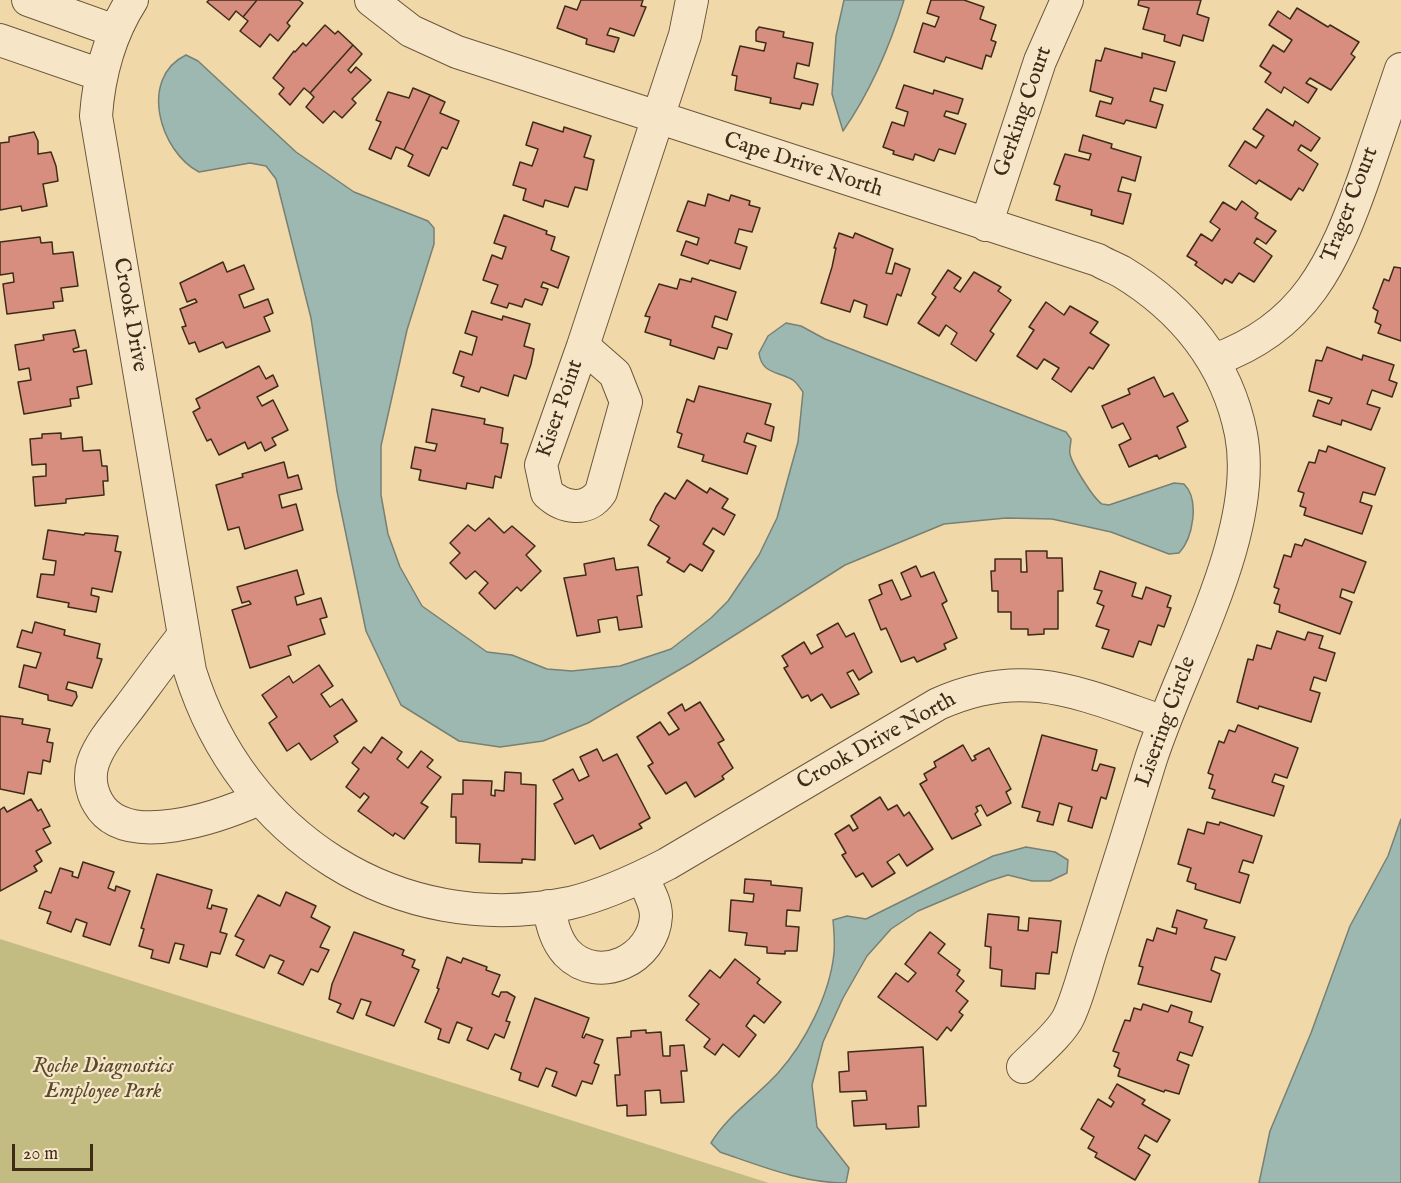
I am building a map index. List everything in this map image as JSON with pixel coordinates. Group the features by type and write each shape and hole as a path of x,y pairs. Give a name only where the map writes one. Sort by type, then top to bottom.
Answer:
{"street":[{"path":"27,0 115,31"},
{"name":"Crook Drive","path":"132,0 115,31 101,75 96,116 183,636"},
{"name":"Cape Drive North","path":"372,0 411,31 433,43 657,119 1086,256 1121,272 1174,310 1192,329 1214,360"},
{"name":"Kiser Point","path":"583,346 685,35 693,0"},
{"name":"Gerking Court","path":"986,225 1040,61 1066,0"},
{"path":"0,40 101,75"},
{"name":"Trager Court","path":"1214,360 1237,352 1270,331 1300,305 1324,274 1344,233 1401,69"},
{"name":"Lisering Circle","path":"1023,1068 1068,1018 1164,722 1223,569 1243,498 1244,464 1240,433 1228,392 1214,360"},
{"path":"183,636 104,741 91,771 94,796 100,807 119,823 143,827 204,819 260,799"},
{"name":"Crook Drive North","path":"183,636 190,670 213,731 240,775 282,822 332,862 376,884 412,897 449,906 512,909 548,906 579,900 642,877 932,707 973,690 1009,684 1034,684 1071,690 1164,722"},
{"path":"548,906 553,930 566,952 575,959 596,967 614,967 636,955 645,946 654,929 656,917 653,898 642,877"}],"green space":[{"name":"Roche Diagnostics Employee Park","path":"0,939 769,1183 0,1183"}],"water":[{"path":"844,0 904,0 878,68 862,101 843,131 832,94 836,36"},
{"path":"186,55 198,61 296,152 354,192 428,221 434,228 434,244 407,330 381,446 381,495 388,534 400,567 422,606 487,652 512,655 547,669 572,671 620,666 671,649 711,618 728,601 759,555 777,518 798,442 803,392 793,380 767,369 759,353 768,336 786,323 801,326 825,339 1066,432 1071,439 1070,454 1075,465 1088,488 1102,504 1109,505 1174,483 1184,484 1192,499 1193,509 1188,538 1179,553 1169,554 1111,532 1052,519 1006,518 944,524 845,565 691,663 588,723 543,741 500,747 459,741 401,705 366,631 337,491 311,318 276,179 266,166 250,163 199,172 185,162 174,149 165,132 160,115 159,97 162,80 171,66"},
{"path":"1401,819 1401,1183 1259,1183 1270,1131 1311,1033 1350,926 1388,856"},
{"path":"1026,847 1055,852 1068,860 1067,873 1050,881 1032,881 1008,875 918,911 891,929 867,956 843,998 823,1042 812,1085 817,1127 849,1168 846,1183 814,1180 782,1173 720,1152 711,1143 733,1115 778,1073 807,1033 822,1001 832,969 833,920 847,916 866,919 993,856"}],"building":[{"path":"209,0 257,0 243,17 236,11 229,20 207,2"},
{"path":"257,0 299,0 303,3 287,23 290,26 278,41 270,34 260,47 240,31 248,21 243,17"},
{"path":"581,0 643,0 641,6 646,7 634,36 610,28 607,35 619,38 614,52 586,44 587,39 557,28 565,6 577,10"},
{"path":"931,0 964,0 984,7 980,19 996,25 991,40 996,42 991,57 986,55 982,69 946,57 944,62 914,52 923,23 935,27 939,17 927,13"},
{"path":"1139,0 1201,0 1197,14 1209,18 1203,41 1183,35 1180,46 1164,41 1165,35 1143,29 1149,8 1138,5"},
{"path":"1297,8 1359,42 1351,54 1355,57 1331,90 1310,78 1306,83 1317,89 1308,103 1284,87 1281,93 1265,82 1271,73 1260,66 1273,45 1284,52 1292,40 1269,25 1278,11 1290,19"},
{"path":"325,25 335,34 338,31 353,45 310,93 304,88 290,105 279,94 284,88 273,78 294,51 303,43 306,46"},
{"path":"759,27 784,32 783,37 813,43 809,66 797,63 794,78 818,84 813,105 802,103 800,109 770,103 771,98 735,90 737,76 732,75 740,46 764,51 766,43 756,41 756,31"},
{"path":"353,45 362,54 348,70 351,73 356,67 371,80 352,99 356,103 342,118 334,111 323,123 306,107 314,97 310,93"},
{"path":"1105,48 1142,58 1142,53 1175,62 1166,91 1154,88 1150,101 1163,105 1156,128 1126,120 1124,124 1096,116 1100,101 1111,104 1113,98 1090,91 1096,60 1101,61"},
{"path":"904,85 933,94 934,90 963,99 958,114 946,111 944,116 966,124 955,154 939,149 934,161 915,154 913,160 893,154 894,151 883,147 892,122 904,126 908,112 896,108"},
{"path":"413,88 430,95 404,150 396,147 391,159 369,149 381,122 376,120 388,92 409,98"},
{"path":"430,95 445,102 440,113 459,121 447,149 442,147 429,176 408,166 413,155 404,150"},
{"path":"1267,109 1293,126 1295,121 1320,138 1311,151 1301,145 1298,150 1318,164 1303,191 1299,188 1291,200 1259,180 1256,184 1229,166 1245,141 1256,148 1264,136 1253,129"},
{"path":"533,122 563,132 564,127 591,136 584,157 594,160 587,190 575,187 568,207 545,200 543,207 523,200 526,189 513,185 520,162 532,166 538,149 526,145"},
{"path":"34,132 38,141 38,154 51,152 58,181 43,184 47,206 22,211 21,206 0,210 0,143 9,142 9,137"},
{"path":"1083,135 1112,144 1111,148 1141,157 1135,181 1122,177 1118,191 1131,194 1123,224 1091,215 1092,210 1056,200 1060,186 1054,184 1065,154 1089,160 1091,154 1079,151"},
{"path":"708,194 729,201 731,195 750,201 749,205 760,208 752,232 739,229 735,243 747,247 740,269 710,260 708,264 681,255 686,241 697,245 699,238 677,231 688,201 705,206"},
{"path":"1242,201 1258,213 1255,218 1276,231 1266,244 1257,238 1254,243 1272,256 1254,282 1239,273 1232,283 1225,279 1222,284 1195,265 1197,262 1187,256 1201,234 1212,241 1220,229 1210,222 1223,202 1236,210"},
{"path":"504,215 547,231 546,234 555,237 551,250 569,257 558,288 543,282 541,287 548,289 542,305 525,299 522,307 509,303 507,308 491,303 498,285 483,280 492,255 502,259 506,247 494,243"},
{"path":"839,233 853,238 855,233 893,249 886,273 892,274 895,263 910,269 901,296 897,294 887,325 864,317 867,305 854,300 850,312 821,303"},
{"path":"40,237 41,243 52,242 53,254 73,252 78,286 61,288 63,301 53,302 54,308 7,314 3,284 14,282 13,273 0,275 0,242"},
{"path":"223,262 227,272 244,265 254,289 239,295 244,308 268,299 273,313 264,317 270,331 226,348 223,342 199,352 195,342 189,344 182,327 186,326 180,309 197,302 195,299 187,302 180,283"},
{"path":"1394,267 1401,268 1401,341 1378,333 1381,325 1375,322 1378,311 1373,308 1384,279 1389,281"},
{"path":"948,270 961,278 954,288 960,292 974,272 1001,287 998,291 1011,300 990,331 994,334 976,361 951,344 957,333 946,325 939,336 918,323 936,297 932,294"},
{"path":"692,278 736,292 727,320 715,316 712,327 732,334 727,349 718,347 714,359 670,345 671,340 645,332 650,317 645,316 659,284 677,289 680,279 691,282"},
{"path":"1046,302 1064,315 1070,306 1098,322 1090,333 1109,345 1093,369 1089,367 1071,392 1052,379 1059,368 1044,359 1037,369 1017,356 1034,330 1029,327"},
{"path":"472,311 502,320 503,316 530,324 524,346 534,349 531,364 526,379 514,375 508,396 481,387 479,392 461,386 464,377 453,373 460,351 472,355 477,337 465,333"},
{"path":"75,330 79,347 73,349 74,352 86,350 92,384 77,387 79,398 70,399 71,406 24,414 18,382 31,380 29,368 19,370 15,345 44,340 43,335"},
{"path":"1327,347 1362,360 1363,355 1394,365 1389,380 1397,383 1392,397 1372,390 1367,404 1380,408 1371,430 1342,420 1341,425 1313,416 1318,400 1329,404 1332,398 1309,391 1316,360 1322,361"},
{"path":"259,366 266,379 273,375 278,386 257,397 262,406 273,400 288,430 272,438 276,445 265,451 261,442 248,449 245,442 219,455 211,439 207,441 193,412 200,408 196,399"},
{"path":"1154,377 1164,397 1173,393 1188,421 1177,427 1186,447 1159,459 1157,455 1129,467 1119,445 1131,439 1123,423 1112,428 1102,406 1130,394 1128,389"},
{"path":"699,386 771,404 765,424 774,427 771,441 747,433 744,442 756,446 747,474 702,461 704,455 678,447 682,434 677,432 687,399 694,402"},
{"path":"432,409 485,419 484,424 503,428 501,443 508,444 501,478 495,476 493,488 467,483 466,489 419,480 421,470 411,468 415,447 435,451 437,444 426,442"},
{"path":"61,433 61,439 82,437 83,451 100,450 102,466 107,466 108,481 103,481 104,495 66,499 66,503 35,506 33,477 46,476 46,464 32,465 30,439 42,438 42,434"},
{"path":"1328,446 1385,468 1375,495 1363,492 1360,502 1372,506 1362,534 1304,515 1306,508 1300,506 1304,493 1298,491 1309,462 1315,463 1319,450 1326,452"},
{"path":"284,462 288,478 298,475 302,489 279,495 282,508 296,504 303,530 245,549 239,527 228,530 216,485 243,477 242,474"},
{"path":"687,480 707,493 710,488 728,499 722,508 735,515 724,535 713,528 703,544 714,551 702,571 690,564 684,572 667,562 670,558 648,545 659,526 650,520 656,507 665,493 675,499"},
{"path":"489,518 504,533 512,526 535,546 526,555 541,571 521,591 517,587 495,609 479,593 488,583 475,571 466,579 450,563 460,553 450,543 468,525 475,531"},
{"path":"48,530 84,535 85,533 118,536 115,551 121,552 112,592 92,588 91,595 99,597 96,612 68,607 69,603 37,597 41,574 54,575 56,561 43,559"},
{"path":"1305,539 1366,562 1354,593 1342,589 1340,597 1352,602 1340,634 1279,612 1280,605 1274,603 1279,589 1274,587 1284,555 1291,557 1295,544 1302,546"},
{"path":"1026,551 1047,551 1047,558 1062,558 1063,591 1058,591 1058,629 1044,629 1044,634 1028,635 1028,629 1011,629 1011,612 998,612 998,591 992,591 991,571 995,571 995,559 1021,559 1021,572 1027,572"},
{"path":"614,558 616,570 638,567 642,595 637,596 642,627 619,630 617,617 598,620 600,632 577,636 564,578 586,575 584,564"},
{"path":"916,566 921,577 934,572 947,601 942,604 957,638 944,644 946,649 917,662 914,657 901,662 886,628 881,630 869,600 882,594 879,585 892,580 901,600 911,596 901,573"},
{"path":"297,570 304,594 295,597 297,605 321,598 327,617 320,619 325,634 288,646 291,655 250,668 232,610 251,604 249,601 242,603 237,587"},
{"path":"1100,571 1136,583 1132,596 1142,599 1146,587 1171,596 1167,607 1171,608 1164,627 1158,625 1151,645 1139,641 1133,657 1102,648 1109,630 1096,626 1104,606 1097,603 1102,591 1094,589"},
{"path":"35,622 65,630 64,635 100,644 97,658 102,659 92,688 68,682 66,689 76,692 77,697 72,706 48,700 48,695 19,687 24,665 36,668 41,653 17,647 22,630 32,633"},
{"path":"838,623 846,637 854,633 872,672 859,680 853,670 847,673 859,694 831,708 822,694 811,701 808,695 802,698 784,668 788,666 782,656 804,642 811,654 823,647 817,635"},
{"path":"1277,631 1305,640 1308,632 1323,636 1319,648 1335,653 1326,681 1314,677 1310,690 1320,693 1311,722 1259,706 1258,709 1237,702 1248,659 1253,660 1257,645 1271,649"},
{"path":"319,665 333,686 321,694 330,707 342,699 357,721 334,736 338,742 311,760 299,743 287,751 269,723 277,717 262,695 289,676 293,683"},
{"path":"700,702 724,740 718,743 733,768 722,776 724,779 695,797 686,782 666,794 648,766 653,763 637,737 660,722 669,735 679,729 668,713 682,704 685,711"},
{"path":"0,716 23,719 22,724 50,729 47,742 53,743 50,762 43,760 41,774 28,772 24,794 0,789"},
{"path":"1238,725 1298,748 1287,778 1275,774 1272,782 1284,786 1274,816 1212,798 1215,790 1209,788 1213,775 1208,773 1219,741 1224,743 1229,730 1235,732"},
{"path":"1042,735 1097,750 1092,770 1097,771 1100,764 1115,768 1106,799 1101,797 1092,828 1068,821 1072,807 1059,803 1053,825 1037,821 1040,812 1022,807"},
{"path":"382,737 402,752 397,759 408,768 421,751 433,760 427,767 441,777 421,803 428,807 404,839 395,833 393,836 358,811 369,797 364,793 360,798 346,787 359,769 352,763 364,747 371,753"},
{"path":"963,745 972,761 976,759 974,756 989,748 1011,789 1006,792 1011,803 987,816 981,805 976,807 978,811 975,814 981,825 952,839 920,784 927,780 924,774 936,767 934,762"},
{"path":"597,749 603,761 617,754 650,818 639,824 642,828 600,849 593,835 575,844 554,804 563,799 553,780 573,769 579,781 589,776 580,757"},
{"path":"505,772 521,773 521,784 536,785 535,860 522,859 522,863 479,862 480,844 456,843 456,817 451,817 452,794 463,794 463,780 492,781 491,795 495,796 495,790 504,791"},
{"path":"880,797 888,810 897,805 904,816 909,812 933,849 907,866 899,854 887,862 895,873 872,887 863,873 856,877 842,855 846,853 835,834 849,825 853,831 858,828 851,816"},
{"path":"31,799 38,811 41,809 50,826 43,829 51,843 36,851 42,861 34,866 37,871 0,891 0,810 4,807 7,812"},
{"path":"1207,822 1219,825 1220,822 1262,836 1253,863 1243,860 1239,872 1249,875 1240,903 1195,889 1196,884 1187,881 1191,868 1178,864 1188,829 1204,834"},
{"path":"83,862 114,872 108,888 115,891 116,886 130,891 110,945 83,936 87,923 76,919 71,932 47,923 51,912 39,908 45,891 51,893 60,868 73,872 72,876 78,878"},
{"path":"157,874 212,890 207,908 211,909 212,905 227,909 220,932 227,934 220,954 211,952 207,967 180,959 184,945 175,943 169,963 151,958 153,950 139,946 144,929 141,928"},
{"path":"745,879 771,881 771,885 802,888 800,911 787,910 786,926 799,927 797,951 785,951 785,954 767,953 767,947 745,945 747,933 729,931 731,900 753,902 754,894 744,893"},
{"path":"286,892 316,906 311,917 330,927 320,947 329,950 318,972 311,969 303,985 278,973 284,961 270,955 264,968 236,955 244,940 235,936 258,895 280,906"},
{"path":"1177,910 1207,920 1204,928 1235,937 1226,960 1215,957 1211,970 1220,974 1211,1002 1138,984 1143,967 1139,966 1147,939 1153,941 1157,928 1176,934 1177,928 1172,927"},
{"path":"988,914 1019,917 1018,930 1028,931 1029,918 1061,921 1057,953 1052,952 1049,974 1036,973 1035,989 1001,986 1002,970 990,968 991,947 985,946"},
{"path":"354,932 404,950 402,955 415,960 412,967 419,970 394,1026 366,1015 371,1002 361,999 353,1019 337,1012 341,1004 329,999 332,984"},
{"path":"930,932 945,944 938,953 960,970 957,975 964,981 956,991 968,1001 959,1012 963,1015 951,1031 947,1027 937,1040 878,997 896,973 908,982 916,973 905,964"},
{"path":"447,957 461,963 463,958 487,967 486,970 500,975 492,994 499,997 501,992 507,992 515,997 506,1021 510,1022 504,1038 495,1034 488,1049 467,1040 472,1028 457,1022 449,1043 438,1039 441,1029 425,1022 439,989 437,988"},
{"path":"735,959 760,979 757,983 781,1002 764,1023 754,1015 746,1026 756,1035 739,1057 723,1044 715,1055 704,1047 710,1039 686,1020 699,1004 689,996 710,970 720,978"},
{"path":"535,998 589,1018 582,1037 584,1038 586,1034 603,1040 594,1063 599,1065 592,1084 582,1081 576,1096 552,1086 557,1072 546,1068 538,1087 519,1080 521,1073 511,1069"},
{"path":"1143,1004 1168,1012 1171,1005 1192,1012 1189,1022 1203,1027 1192,1056 1180,1052 1177,1060 1189,1065 1179,1094 1165,1090 1164,1092 1118,1076 1120,1069 1114,1066 1119,1053 1113,1051 1125,1020 1130,1021 1134,1008 1141,1010"},
{"path":"646,1030 646,1033 661,1032 663,1056 670,1056 670,1046 684,1045 687,1071 681,1071 684,1102 661,1103 660,1090 645,1091 646,1115 627,1116 627,1105 617,1106 615,1075 620,1075 617,1038 631,1037 631,1031"},
{"path":"923,1047 926,1106 918,1106 919,1127 886,1129 886,1124 854,1126 852,1101 867,1100 866,1091 840,1092 839,1072 849,1071 848,1052"},
{"path":"1117,1084 1145,1100 1142,1104 1170,1120 1157,1142 1145,1135 1138,1148 1150,1155 1135,1180 1095,1157 1097,1153 1088,1148 1094,1137 1081,1129 1098,1099 1111,1107 1114,1102 1109,1098"}]}
